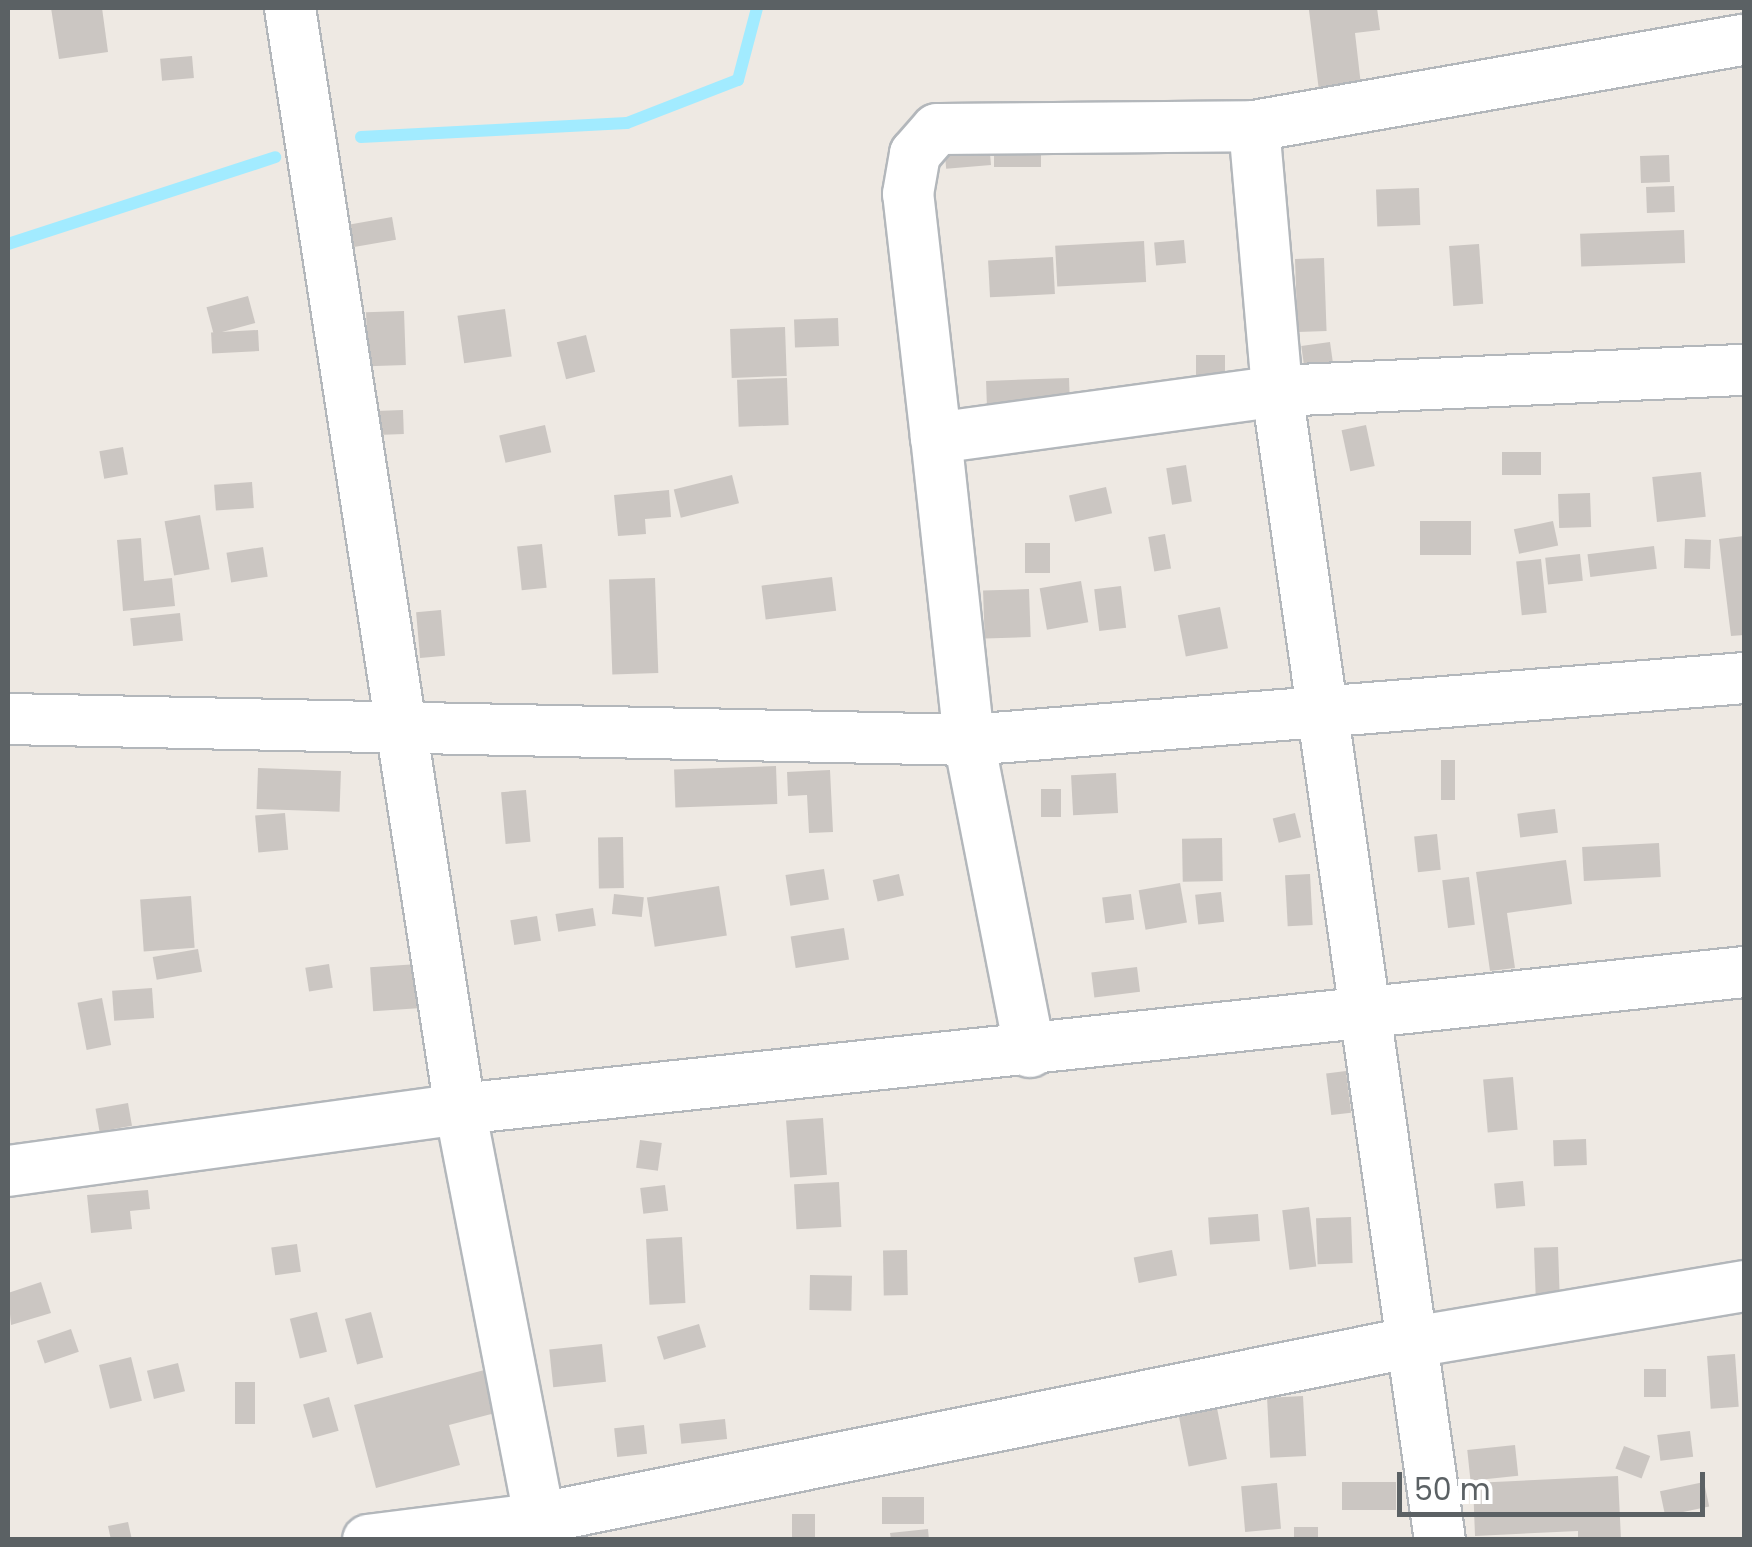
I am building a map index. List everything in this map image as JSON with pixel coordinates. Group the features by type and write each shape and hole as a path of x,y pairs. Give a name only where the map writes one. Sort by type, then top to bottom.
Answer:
{"street":[{"path":"290,8 460,1109 542,1529"},
{"path":"1030,1052 968,740 908,194 915,154 937,129 1254,126 1744,40"},
{"path":"1254,126 1277,391 1370,1018 1440,1540"},
{"path":"936,438 1277,391 1744,370"},
{"path":"8,719 404,733 968,740 1324,717 1744,678"},
{"path":"8,1171 460,1109 1370,1018 1744,972"},
{"path":"368,1540 542,1529 1413,1342 1744,1286"}],"building":[{"path":"51,8 102,8 108,52 59,59"},
{"path":"1377,8 1380,30 1355,33 1362,94 1320,99 1309,10"},
{"path":"192,56 194,78 162,81 160,59"},
{"path":"994,137 1041,137 1041,167 994,167"},
{"path":"989,142 991,165 946,169 944,146"},
{"path":"1669,155 1670,182 1641,183 1640,156"},
{"path":"1674,186 1675,212 1647,213 1646,187"},
{"path":"1419,188 1420,225 1377,226 1376,190"},
{"path":"392,217 396,240 350,248 346,225"},
{"path":"1684,230 1685,263 1581,267 1580,234"},
{"path":"1184,240 1186,263 1156,266 1154,243"},
{"path":"1144,241 1146,282 1057,287 1055,246"},
{"path":"1479,244 1483,304 1453,306 1449,246"},
{"path":"1053,257 1055,294 990,297 988,260"},
{"path":"1324,258 1327,331 1298,332 1295,259"},
{"path":"248,296 255,323 214,334 206,307"},
{"path":"505,309 512,357 464,363 457,316"},
{"path":"404,311 406,365 368,366 366,312"},
{"path":"838,318 839,346 795,348 794,320"},
{"path":"785,327 787,376 732,378 730,329"},
{"path":"258,330 259,351 212,353 211,332"},
{"path":"586,335 595,372 566,379 557,342"},
{"path":"1330,342 1334,370 1305,374 1301,346"},
{"path":"1196,355 1225,355 1225,382 1196,382"},
{"path":"787,378 789,425 739,427 737,380"},
{"path":"1069,378 1070,407 987,410 986,381"},
{"path":"403,410 404,434 377,435 376,411"},
{"path":"545,425 551,452 506,463 499,436"},
{"path":"1366,425 1375,466 1350,471 1342,430"},
{"path":"123,447 128,475 104,479 99,451"},
{"path":"1502,452 1541,452 1541,475 1502,475"},
{"path":"1186,465 1192,502 1172,505 1166,468"},
{"path":"1701,472 1706,517 1657,522 1652,477"},
{"path":"732,475 739,503 681,518 674,490"},
{"path":"252,482 254,508 216,511 214,485"},
{"path":"1106,487 1112,513 1075,522 1069,496"},
{"path":"669,490 671,517 645,519 646,534 618,536 614,495"},
{"path":"1590,493 1591,527 1559,528 1558,494"},
{"path":"200,515 210,569 174,575 165,521"},
{"path":"1420,521 1471,521 1471,555 1420,555"},
{"path":"1553,521 1558,545 1519,554 1514,529"},
{"path":"1165,534 1171,568 1154,571 1148,537"},
{"path":"1744,536 1744,635 1731,636 1719,539"},
{"path":"141,538 144,581 172,578 175,606 123,611 117,540"},
{"path":"1685,539 1711,540 1710,569 1684,568"},
{"path":"1025,543 1050,543 1050,573 1025,573"},
{"path":"542,544 547,588 522,590 517,547"},
{"path":"1654,546 1657,569 1590,577 1587,554"},
{"path":"263,547 268,577 231,582 226,553"},
{"path":"1580,554 1583,581 1548,585 1545,558"},
{"path":"1541,559 1547,613 1522,615 1516,562"},
{"path":"832,577 836,611 766,619 762,586"},
{"path":"655,578 658,673 612,675 609,580"},
{"path":"1081,581 1088,622 1047,630 1040,588"},
{"path":"1121,586 1126,628 1099,631 1094,589"},
{"path":"1029,589 1031,637 985,639 983,591"},
{"path":"1220,607 1228,648 1186,656 1178,615"},
{"path":"441,610 445,656 420,658 416,612"},
{"path":"180,613 183,641 133,646 130,618"},
{"path":"1441,760 1455,760 1455,800 1441,800"},
{"path":"776,766 777,804 675,808 674,770"},
{"path":"258,768 341,771 340,812 257,809"},
{"path":"830,770 833,832 809,833 807,795 788,796 787,772"},
{"path":"1116,773 1118,813 1073,815 1071,775"},
{"path":"1041,789 1061,789 1061,817 1041,817"},
{"path":"526,790 531,842 506,844 501,792"},
{"path":"1555,809 1558,833 1520,837 1517,814"},
{"path":"285,813 288,850 258,852 255,816"},
{"path":"1295,813 1301,837 1279,843 1273,819"},
{"path":"1437,834 1441,870 1418,872 1414,836"},
{"path":"598,837 623,837 624,888 599,888"},
{"path":"1222,838 1223,881 1183,882 1182,839"},
{"path":"1659,843 1661,877 1584,881 1582,847"},
{"path":"1566,860 1572,904 1507,913 1515,968 1490,971 1476,872"},
{"path":"824,869 829,900 790,906 785,875"},
{"path":"899,874 904,895 878,902 873,880"},
{"path":"1310,874 1313,925 1288,926 1285,875"},
{"path":"1469,877 1475,925 1448,928 1442,880"},
{"path":"1180,883 1187,922 1146,930 1139,890"},
{"path":"719,886 727,935 655,947 647,897"},
{"path":"1221,892 1224,922 1198,925 1195,895"},
{"path":"614,894 644,897 642,917 612,914"},
{"path":"1131,894 1134,920 1105,923 1102,898"},
{"path":"191,896 195,948 144,951 140,900"},
{"path":"593,908 596,926 558,932 555,914"},
{"path":"537,916 541,941 514,945 510,920"},
{"path":"844,928 849,960 796,968 791,936"},
{"path":"198,949 202,972 157,980 153,957"},
{"path":"329,964 333,988 309,991 305,968"},
{"path":"418,964 421,1008 373,1011 370,967"},
{"path":"1137,967 1140,992 1094,997 1091,973"},
{"path":"152,988 154,1018 114,1021 112,991"},
{"path":"102,998 111,1045 87,1050 77,1003"},
{"path":"1346,1071 1351,1113 1331,1115 1326,1073"},
{"path":"1513,1077 1518,1130 1488,1132 1483,1080"},
{"path":"128,1103 132,1126 99,1131 96,1109"},
{"path":"823,1118 827,1175 790,1177 786,1121"},
{"path":"1586,1139 1587,1165 1554,1166 1553,1140"},
{"path":"640,1140 662,1143 658,1171 636,1168"},
{"path":"1523,1181 1525,1206 1496,1208 1494,1184"},
{"path":"839,1182 841,1227 796,1229 794,1184"},
{"path":"665,1185 668,1211 643,1214 640,1188"},
{"path":"148,1190 150,1209 130,1211 132,1229 91,1233 87,1195"},
{"path":"1309,1207 1316,1267 1290,1270 1282,1210"},
{"path":"1258,1214 1260,1241 1210,1244 1208,1217"},
{"path":"1351,1217 1353,1263 1318,1264 1316,1218"},
{"path":"682,1237 685,1303 650,1305 646,1239"},
{"path":"297,1244 301,1272 275,1275 271,1248"},
{"path":"1558,1247 1560,1294 1536,1295 1534,1248"},
{"path":"883,1250 907,1250 908,1295 884,1295"},
{"path":"1172,1250 1177,1276 1139,1283 1134,1257"},
{"path":"810,1275 852,1276 851,1311 809,1310"},
{"path":"41,1282 51,1313 11,1325 8,1293"},
{"path":"317,1312 327,1352 300,1359 290,1319"},
{"path":"371,1312 383,1357 357,1364 345,1319"},
{"path":"699,1324 706,1347 664,1360 657,1337"},
{"path":"71,1329 79,1352 45,1363 37,1341"},
{"path":"602,1344 606,1382 553,1387 549,1350"},
{"path":"1735,1354 1739,1407 1711,1409 1707,1356"},
{"path":"131,1357 142,1401 110,1409 99,1365"},
{"path":"178,1363 185,1391 154,1399 147,1371"},
{"path":"488,1369 499,1412 449,1425 460,1465 376,1488 354,1405"},
{"path":"1644,1369 1666,1369 1666,1397 1644,1397"},
{"path":"235,1382 255,1382 255,1424 235,1424"},
{"path":"1303,1396 1306,1456 1270,1458 1267,1398"},
{"path":"329,1397 339,1431 313,1438 303,1404"},
{"path":"1217,1408 1227,1459 1189,1466 1179,1415"},
{"path":"725,1419 727,1439 681,1444 679,1424"},
{"path":"644,1425 647,1454 617,1457 614,1428"},
{"path":"1690,1431 1693,1457 1660,1461 1657,1435"},
{"path":"1515,1445 1518,1476 1471,1481 1467,1450"},
{"path":"1624,1446 1650,1456 1642,1478 1615,1468"},
{"path":"1618,1476 1621,1540 1578,1540 1578,1531 1475,1536 1473,1483"},
{"path":"1342,1482 1396,1482 1396,1510 1342,1510"},
{"path":"1704,1482 1709,1506 1665,1516 1660,1491"},
{"path":"1277,1483 1281,1529 1245,1532 1241,1486"},
{"path":"882,1497 924,1497 924,1524 882,1524"},
{"path":"792,1514 815,1514 815,1540 792,1540"},
{"path":"128,1522 132,1540 111,1540 108,1526"},
{"path":"1294,1527 1318,1527 1318,1540 1294,1540"},
{"path":"928,1529 929,1540 891,1540 890,1533"}],"waterway":[{"path":"361,137 627,123 738,80 757,8"},
{"path":"8,244 275,157"}]}
